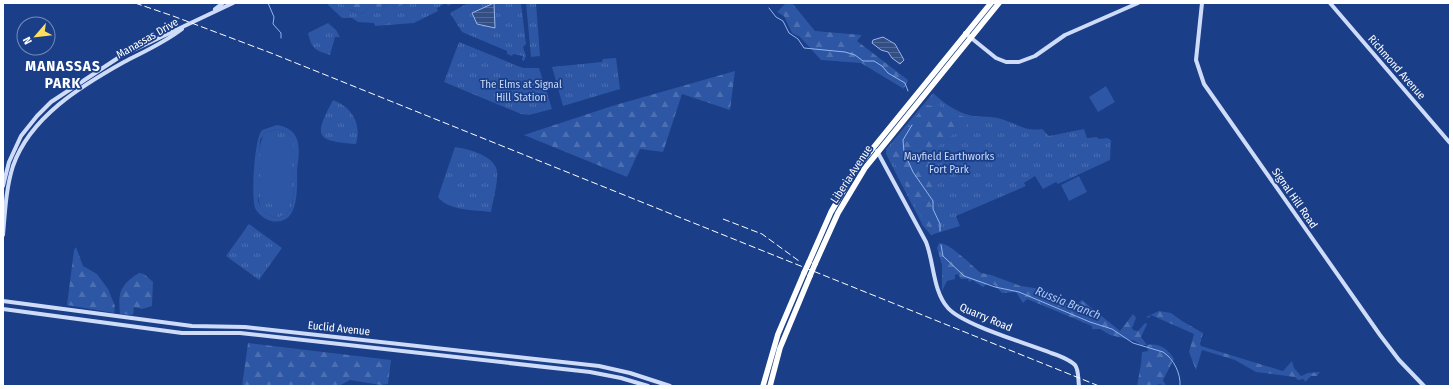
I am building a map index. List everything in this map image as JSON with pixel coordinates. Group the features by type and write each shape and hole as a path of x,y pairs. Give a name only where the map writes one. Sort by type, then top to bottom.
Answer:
{"highway":[{"name":"Liberia Avenue","path":"763,386 768,362 778,334 804,273 840,196 856,169 873,146 991,3"},
{"name":"Liberia Avenue","path":"770,386 780,348 815,264 847,197 877,152 999,3"}],"main road":[{"name":"Manassas Drive","path":"3,235 10,176 17,158 30,134 47,115 63,102 113,68 177,33 223,3"},
{"name":"Manassas Drive","path":"211,12 233,3"},
{"path":"965,34 996,58 1006,62 1021,62 1035,56 1064,35 1138,3"},
{"name":"Signal Hill Road","path":"1202,3 1196,60 1204,84 1380,335 1399,360 1424,386"},
{"name":"Richmond Avenue","path":"1330,3 1450,143"},
{"name":"Manassas Drive","path":"3,186 12,153 21,136 37,116 61,95 114,60 187,26"},
{"path":"30,134 38,119 37,116"},
{"name":"Quarry Road","path":"873,146 926,242 939,292 947,307 955,314 971,322 1055,354 1073,363 1078,371 1079,386"},
{"name":"Euclid Avenue","path":"3,301 192,326 246,327 600,366 630,373 670,386"},
{"name":"Euclid Avenue","path":"3,308 182,333 245,333 590,372 617,377 648,386"}],"green space":[{"path":"326,3 341,3 350,10 362,14 369,7 399,6 408,3 446,3 437,8 438,11 414,23 375,26 374,23 358,22 352,18 342,18"},
{"path":"341,3 408,3 399,6 369,7 362,14 348,9"},
{"path":"446,3 453,3 448,6"},
{"path":"468,3 521,3 526,44 523,47 526,56 524,61 522,60 523,56 513,54 512,56 507,54 507,51 462,32 450,13"},
{"path":"526,3 536,3 540,56 531,57"},
{"path":"786,3 792,3 815,31 862,35 857,41 908,80 904,89 861,63 821,60 800,37 792,33 784,16 777,12"},
{"path":"328,23 336,30 340,37 335,37 330,55 321,52 313,46 308,33"},
{"name":"The Elms at Signal Hill Station","path":"459,42 523,68 539,68 552,109 529,115 521,114 444,82"},
{"path":"616,58 620,89 563,106 552,67 602,62 603,59"},
{"path":"735,71 730,110 682,94 663,152 640,149 627,177 524,135 612,106"},
{"path":"1106,86 1115,102 1098,112 1089,97"},
{"name":"Mayfield Earthworks Fort Park","path":"933,93 946,104 967,115 998,118 1021,127 1036,130 1042,129 1049,136 1084,129 1087,138 1097,137 1099,139 1107,138 1111,140 1110,160 1058,184 1056,182 1043,189 1035,176 1024,183 1026,186 956,216 960,226 931,235 923,226 886,154 886,149"},
{"path":"333,100 345,107 354,117 358,130 356,144 332,141 325,138 322,134 321,129 323,122"},
{"path":"938,104 945,111 968,118 967,126 937,147 935,174 937,199 933,228 926,226 924,223 889,152 891,146 926,105 933,106"},
{"path":"277,125 286,127 291,130 298,141 299,154 295,205 287,218 280,221 271,221 266,219 255,208 253,192 255,155 259,135 262,130","holes":["277,129 286,132 292,138 294,182 291,208 281,217 275,218 263,212 258,201 260,140 265,133"]},
{"path":"277,129 287,132 293,138 295,145 295,162 292,206 289,211 281,217 275,218 263,212 260,206 258,197 257,172 262,139 265,133"},
{"path":"262,142 293,143 291,204 260,203"},
{"path":"455,147 467,149 480,154 495,165 497,171 497,181 491,212 462,209 442,202 438,197"},
{"path":"1079,176 1087,192 1069,201 1061,185"},
{"path":"448,185 461,188 458,201 445,198"},
{"path":"249,224 282,248 259,280 226,256"},
{"path":"939,243 944,244 955,251 981,273 1021,286 1048,290 1055,297 1063,298 1065,302 1074,306 1082,300 1120,331 1133,314 1136,318 1132,328 1133,330 1138,331 1145,323 1147,324 1141,337 1147,345 1141,345 1135,341 1110,335 1100,329 1092,329 1092,326 1027,299 1023,303 1016,292 1002,293 994,285 987,284 983,287 972,280 969,282 968,279 961,279 958,274 955,275 955,279 947,281 942,291 942,265 937,248"},
{"path":"76,247 83,266 97,274 108,289 115,306 114,313 67,305 74,250"},
{"path":"139,273 144,274 153,282 152,306 142,309 134,307 133,315 120,314 119,300 124,285"},
{"path":"1159,311 1171,313 1203,333 1200,344 1201,346 1283,371 1292,361 1294,368 1301,376 1308,373 1320,372 1317,376 1311,376 1305,382 1304,379 1298,380 1295,377 1256,372 1235,360 1202,350 1196,370 1189,352 1194,334 1151,315 1149,318 1146,317"},
{"path":"248,343 391,360 388,384 381,385 350,380 339,386 242,386"},
{"path":"1147,345 1160,346 1169,352 1174,359 1163,380 1166,386 1159,384 1156,386 1137,386 1142,352 1148,351"}],"shaded area":[{"path":"494,3 495,28 477,24 472,13"},
{"path":"883,37 895,44 904,60 900,64 892,58 888,52 881,50 872,43 873,40"}],"waterway":[{"path":"268,3 274,17 273,24 281,33 281,38"},
{"name":"Russia Branch","path":"769,8 776,17 783,21 789,33 798,39 804,48 845,52 855,55 863,61 874,61 882,66 888,73 905,83 908,91"},
{"name":"Russia Branch","path":"912,125 903,140 904,152 913,172 933,201 933,209 940,224 940,231"},
{"name":"Russia Branch","path":"941,245 943,256 964,276 995,287 1019,292 1090,322 1112,329 1133,343 1163,352 1176,367 1180,386"}],"railway":[{"path":"135,3 271,53 1099,386"},
{"path":"723,219 762,234 799,261"}],"district":[{"name":"MANASSAS PARK","path":"63,74"}]}
